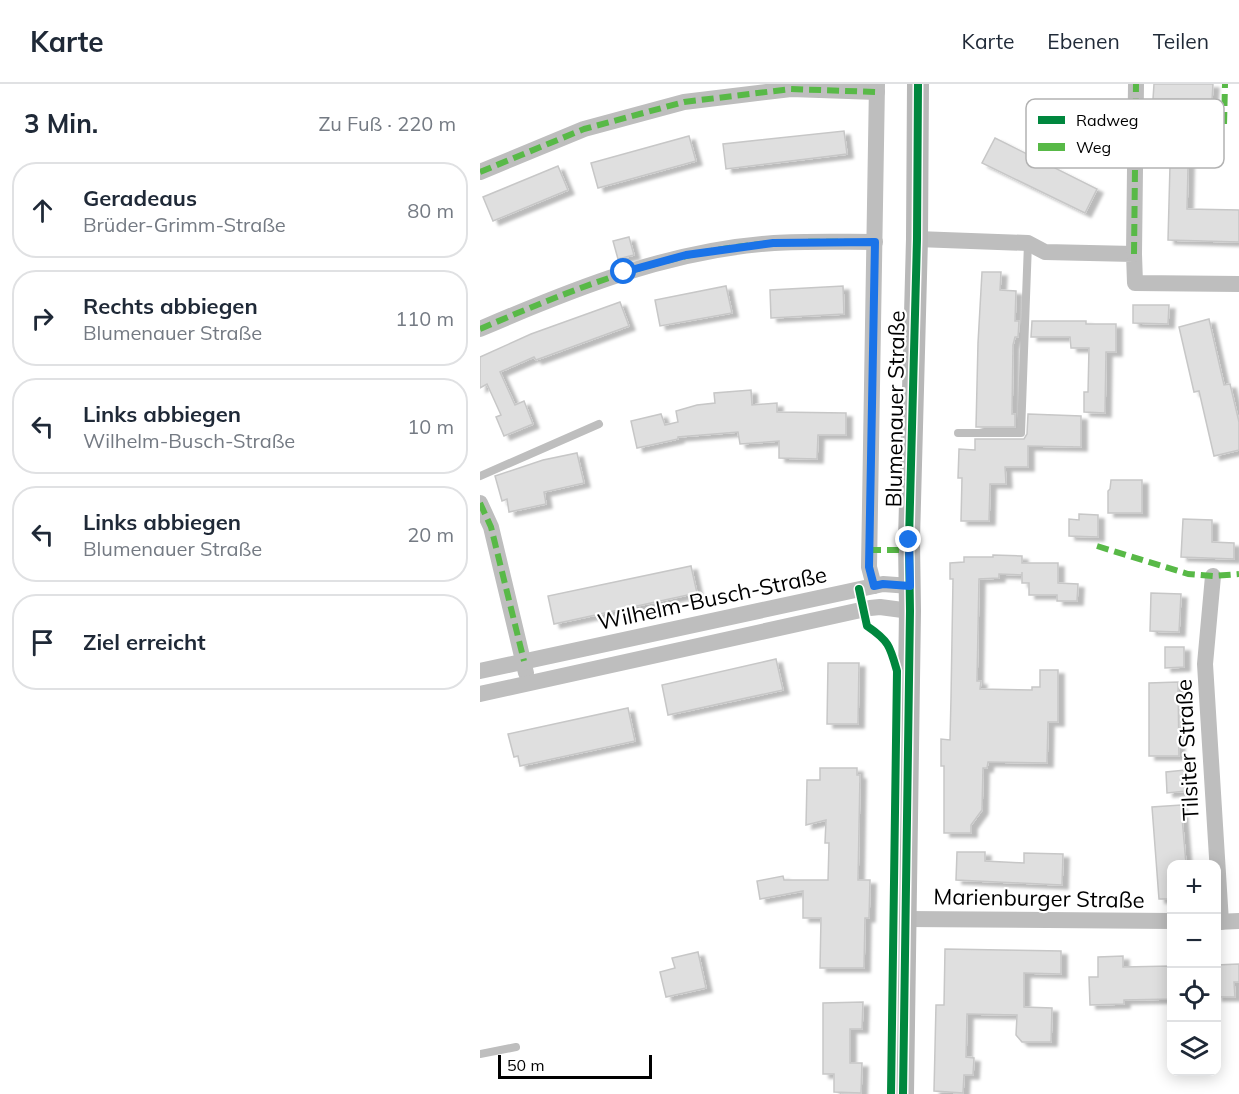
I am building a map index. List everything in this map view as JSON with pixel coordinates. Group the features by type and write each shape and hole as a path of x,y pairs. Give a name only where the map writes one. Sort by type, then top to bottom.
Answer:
{"street":[{"name":"Blumenauer Straße","path":"903,1094 918,84"},
{"path":"1136,84 1136,99"},
{"name":"Blumenauer Straße","path":"874,586 869,558 877,88"},
{"path":"480,172 584,129 684,102 791,89 877,88"},
{"path":"1135,168 1135,283 1239,284"},
{"path":"917,239 1028,243 1045,252 1134,254"},
{"path":"480,329 562,293 624,272 686,255 773,243 875,242"},
{"path":"480,503 491,528 524,661 527,684"},
{"name":"Tilsiter Straße","path":"1213,576 1205,664 1219,914"},
{"name":"Wilhelm-Busch-Straße","path":"480,671 883,584 910,586"},
{"name":"Wilhelm-Busch-Straße","path":"480,694 870,608 910,611"},
{"name":"Marienburger Straße","path":"906,919 1167,921"},
{"path":"1221,922 1239,921"}],"lane":[{"path":"958,433 1021,434 1028,243"},
{"path":"480,476 599,423"},
{"path":"480,1054 516,1047"}],"building":[{"path":"1154,84 1213,84 1212,99 1153,99"},
{"path":"844,131 847,154 726,169 723,144"},
{"path":"689,136 696,161 598,188 591,163"},
{"path":"995,138 1026,154 1026,168 1055,168 1097,189 1085,213 982,163"},
{"path":"558,166 568,190 493,221 483,197"},
{"path":"1170,168 1188,168 1187,209 1239,210 1239,242 1168,240"},
{"path":"629,237 634,255 618,259 613,241"},
{"path":"982,272 1001,272 1000,290 1016,291 1015,321 1019,321 1018,337 1015,337 1013,345 1012,414 1015,414 1015,427 976,427"},
{"path":"726,286 732,313 660,326 655,300"},
{"path":"843,286 844,314 771,318 770,290"},
{"path":"620,302 629,326 536,360 534,357 500,372 515,405 524,401 533,424 504,436 496,417 501,415 487,384 480,388 480,357 531,334"},
{"path":"1133,305 1169,305 1168,324 1133,323"},
{"path":"1209,319 1224,385 1230,384 1239,422 1239,450 1214,456 1199,391 1194,392 1179,327"},
{"path":"1032,321 1086,321 1086,324 1116,324 1116,352 1106,352 1105,413 1084,412 1084,392 1088,392 1089,348 1071,348 1070,337 1031,337"},
{"path":"751,390 752,405 777,403 777,412 846,413 846,435 818,435 817,459 779,458 779,441 740,444 738,432 678,437 678,439 637,448 631,421 661,414 665,425 678,422 676,411 715,403 714,393"},
{"path":"1028,414 1081,416 1081,447 1028,446 1028,467 1005,467 1006,484 990,484 989,521 961,521 962,478 958,478 959,449 975,450 975,439 1024,439 1027,434"},
{"path":"577,453 584,483 544,492 546,504 509,512 507,499 502,501 495,476 543,460"},
{"path":"1111,480 1142,480 1142,513 1108,513 1108,491"},
{"path":"1079,514 1098,515 1098,537 1069,536 1069,519 1079,520"},
{"path":"1183,519 1212,520 1212,542 1234,543 1234,559 1181,557"},
{"path":"993,555 1022,556 1022,563 1058,563 1058,583 1078,584 1077,601 1057,601 1057,595 1029,595 1029,583 1022,583 1022,575 999,574 999,578 979,579 977,681 981,681 980,689 1032,690 1032,687 1040,687 1040,670 1058,670 1058,722 1048,722 1047,763 988,762 987,768 983,768 982,810 971,825 971,833 944,833 944,766 941,766 941,739 950,740 953,579 950,579 950,563 964,562 964,557 993,557"},
{"path":"691,566 697,593 554,624 548,596"},
{"path":"1151,593 1181,594 1179,632 1150,631"},
{"path":"1165,647 1184,647 1184,667 1165,668"},
{"path":"776,659 783,690 668,715 662,685"},
{"path":"828,663 859,663 858,724 827,724"},
{"path":"1178,682 1179,756 1149,756 1149,683"},
{"path":"628,708 635,741 520,766 518,756 514,757 508,734"},
{"path":"820,768 857,768 857,775 860,775 858,880 870,880 869,918 865,918 864,968 820,968 821,918 803,918 803,891 760,899 757,881 783,876 784,880 828,880 829,843 825,843 826,820 806,825 807,780 820,780"},
{"path":"1185,770 1186,791 1167,793 1166,772"},
{"path":"1181,805 1186,860 1167,860 1167,899 1159,899 1152,807"},
{"path":"957,852 985,852 985,861 1024,863 1024,853 1063,854 1062,885 956,880"},
{"path":"945,949 1061,951 1061,974 1024,973 1024,1007 1052,1008 1051,1042 1022,1042 1016,1035 1017,1015 967,1014 966,1057 974,1058 973,1075 964,1075 963,1093 934,1091 936,1005 944,1005"},
{"path":"698,952 706,988 666,997 660,972 675,968 672,958"},
{"path":"1123,956 1123,967 1167,966 1167,999 1124,1000 1124,1004 1090,1005 1089,977 1098,977 1098,957"},
{"path":"1239,964 1239,982 1234,982 1235,997 1221,997 1221,965"},
{"path":"863,1002 862,1029 850,1029 850,1063 862,1063 861,1093 834,1092 834,1074 823,1074 823,1003"}],"marked path":[{"path":"1136,84 1136,99"},
{"path":"1224,126 1225,84"},
{"path":"480,172 584,129 684,102 791,89 877,92"},
{"path":"1134,254 1135,168"},
{"path":"480,329 551,299 660,262 735,247 774,243 875,242"},
{"path":"480,503 491,527 524,661"},
{"path":"1097,546 1188,574 1213,576 1239,574"},
{"path":"869,550 909,550"}],"cycle path":[{"path":"903,1094 909,540 917,239 918,84"},
{"path":"859,589 867,626 888,645 897,671 891,1094"}],"route":[{"path":"624,272 686,255 773,243 875,242 869,567 874,586 883,584 910,586 909,540"}]}
